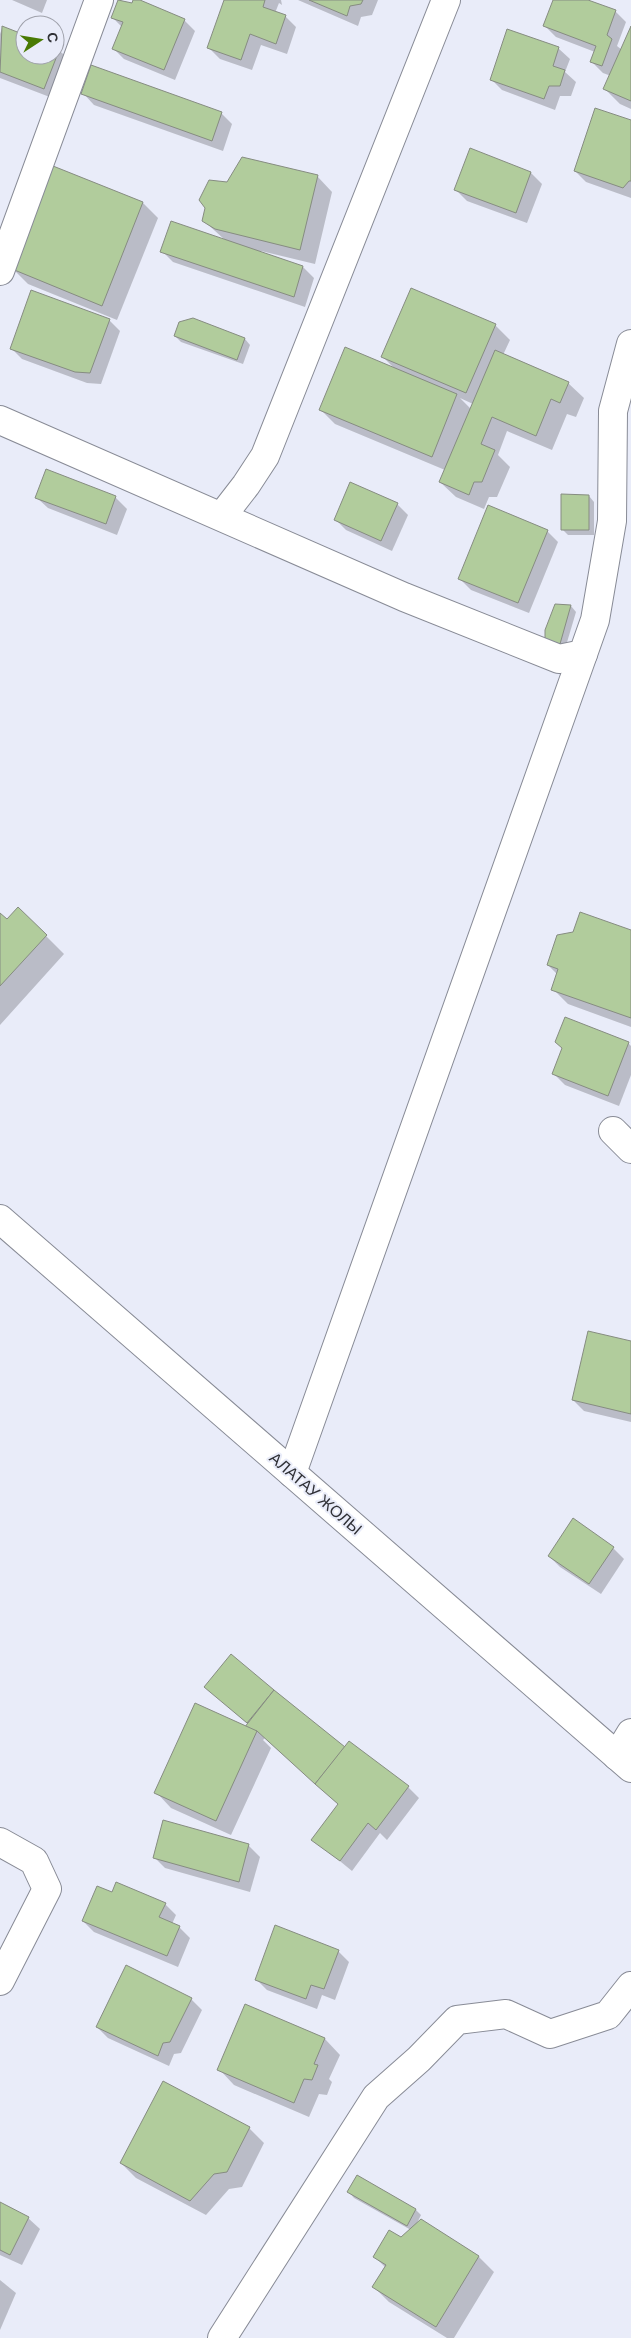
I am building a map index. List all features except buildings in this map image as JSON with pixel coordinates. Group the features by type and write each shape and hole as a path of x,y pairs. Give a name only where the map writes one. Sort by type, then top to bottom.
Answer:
{"street":[{"path":"0,271 99,0"},
{"path":"222,516 265,456 446,0"},
{"path":"292,1473 595,620 612,521 613,411 631,344"},
{"path":"0,420 404,597 559,659 584,654"},
{"name":"АЛАТАУ ЖОЛЫ","path":"0,1219 624,1762"},
{"path":"624,1762 631,1733"},
{"path":"0,1842 34,1861 47,1889 0,1981"},
{"path":"222,2338 376,2097 419,2059 457,2020 506,2014 550,2034 608,2015 631,1986"}]}
